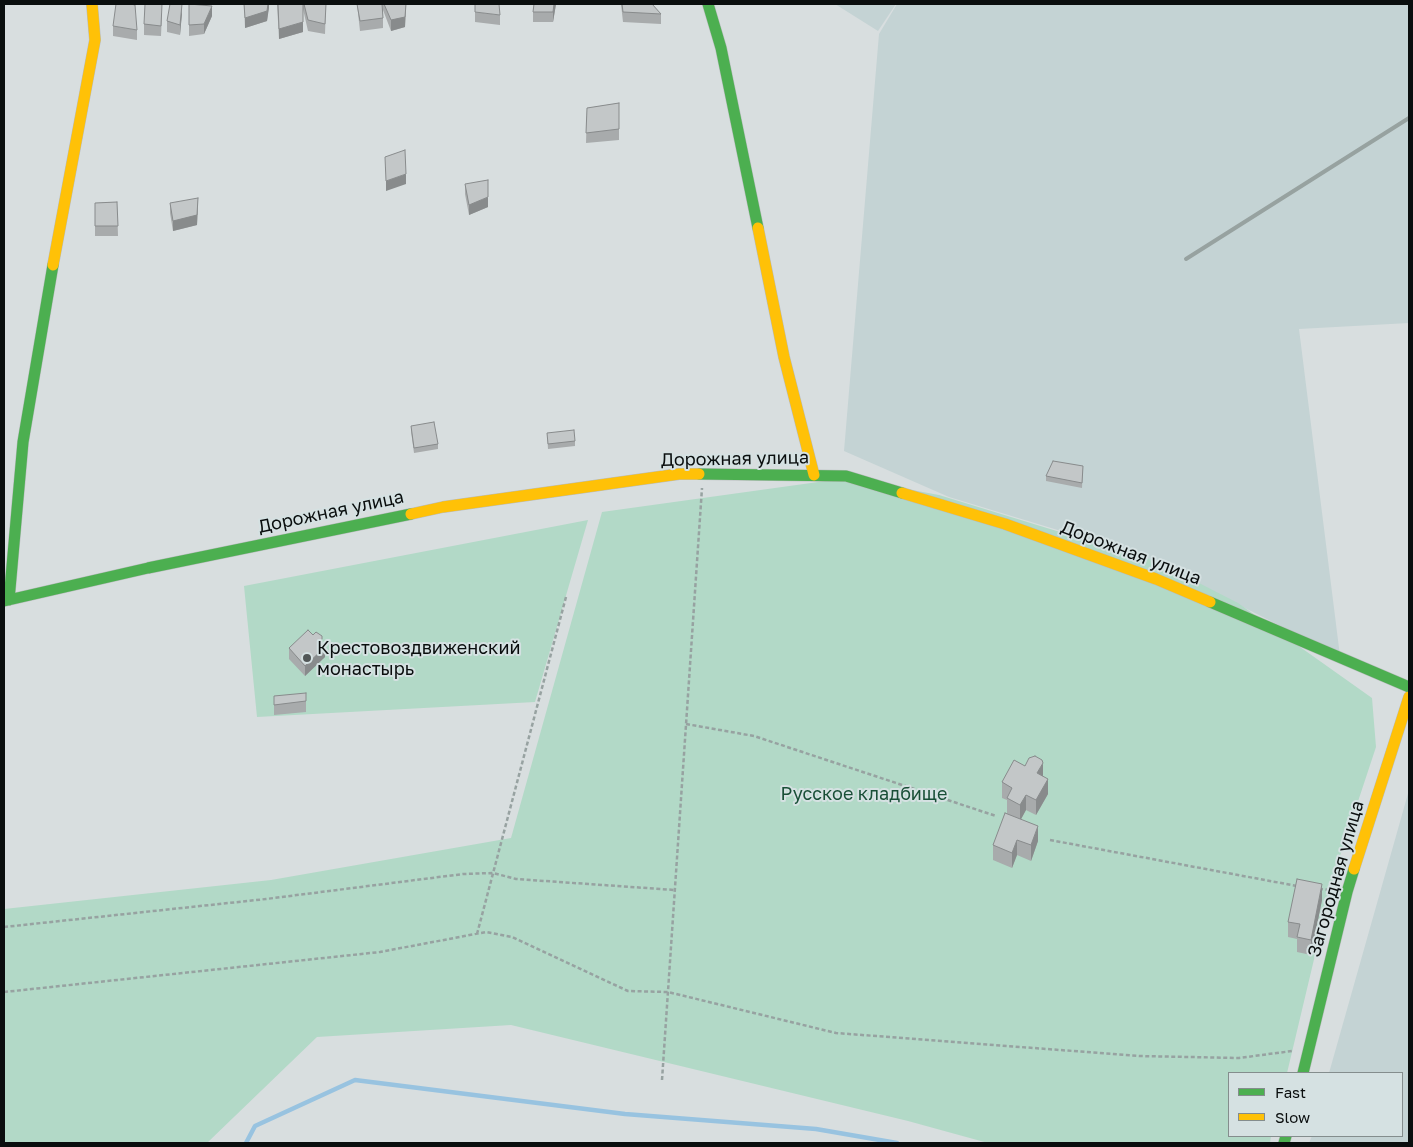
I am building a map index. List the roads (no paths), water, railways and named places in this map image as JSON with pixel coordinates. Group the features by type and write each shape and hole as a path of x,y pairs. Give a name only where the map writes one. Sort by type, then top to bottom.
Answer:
{"street":[{"path":"6,600 23,442 51,276 95,40 92,4"},
{"path":"708,4 721,48 784,357 814,475"},
{"name":"Дорожная улица","path":"6,600 148,568 443,508 679,474 846,476 1005,524 1156,579 1409,687"},
{"name":"Загородная улица","path":"1303,1072 1347,892 1409,697"}],"waterway":[{"path":"246,1143 255,1126 355,1080 625,1114 816,1129 897,1143"}],"railway":[{"path":"1186,259 1409,118"}],"place":[{"name":"Крестовоздвиженский монастырь","path":"307,658"}],"park label":[{"name":"Русское кладбище","path":"864,794"}]}
